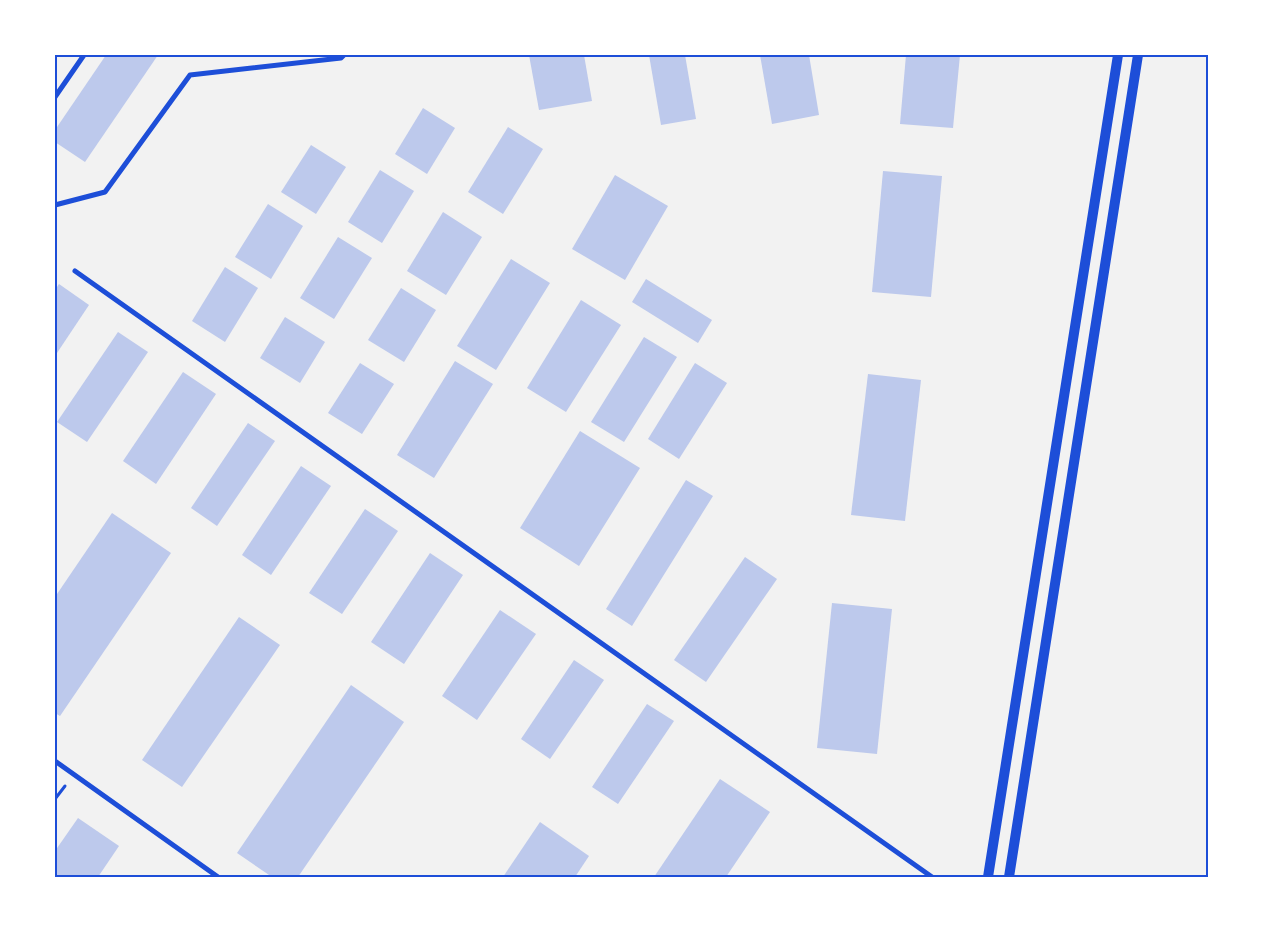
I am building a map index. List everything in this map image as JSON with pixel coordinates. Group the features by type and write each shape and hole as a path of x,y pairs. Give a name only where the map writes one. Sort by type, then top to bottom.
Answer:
{"main road":[{"path":"988,877 1118,55"},
{"path":"1009,877 1138,55"}],"street":[{"path":"55,97 84,55"},
{"path":"55,205 105,192 190,75 341,58 344,55"},
{"path":"74,271 932,877"},
{"path":"55,761 218,877"}],"building":[{"path":"106,55 158,55 85,162 55,142 55,130"},
{"path":"529,55 584,55 592,101 539,110"},
{"path":"649,55 685,55 696,119 661,125"},
{"path":"760,55 809,55 819,115 772,124"},
{"path":"906,55 960,55 953,128 900,124"},
{"path":"423,108 455,128 427,174 395,154"},
{"path":"508,127 543,149 503,214 468,192"},
{"path":"311,145 346,167 316,214 281,192"},
{"path":"380,170 414,191 382,243 348,222"},
{"path":"883,171 942,176 931,297 872,292"},
{"path":"615,175 668,206 625,280 572,249"},
{"path":"268,204 303,226 271,279 235,257"},
{"path":"443,212 482,237 446,295 407,271"},
{"path":"338,237 372,258 334,319 300,298"},
{"path":"511,259 550,283 496,370 457,346"},
{"path":"225,267 258,288 225,342 192,321"},
{"path":"646,279 712,320 698,343 632,302"},
{"path":"59,284 89,305 55,356 55,290"},
{"path":"401,288 436,310 404,362 368,340"},
{"path":"581,300 621,325 566,412 527,388"},
{"path":"285,317 325,342 300,383 260,358"},
{"path":"118,332 148,352 87,442 57,422"},
{"path":"644,337 677,357 624,442 591,422"},
{"path":"455,361 493,384 434,478 397,455"},
{"path":"360,363 394,384 362,434 328,413"},
{"path":"695,363 727,383 679,459 648,439"},
{"path":"183,372 216,394 156,484 123,461"},
{"path":"868,374 921,380 905,521 851,515"},
{"path":"248,423 275,441 217,526 191,508"},
{"path":"580,431 640,468 579,566 520,528"},
{"path":"301,466 331,486 271,575 242,555"},
{"path":"686,480 713,496 632,626 606,609"},
{"path":"365,509 398,531 342,614 309,593"},
{"path":"112,513 171,553 60,716 55,713 55,597"},
{"path":"430,553 463,575 404,664 371,642"},
{"path":"745,557 777,579 706,682 674,660"},
{"path":"832,603 892,609 877,754 817,748"},
{"path":"500,610 536,634 477,720 442,696"},
{"path":"239,617 280,645 182,787 142,760"},
{"path":"574,660 604,680 550,759 521,739"},
{"path":"351,685 404,722 298,877 272,877 237,853"},
{"path":"647,704 674,721 618,804 592,787"},
{"path":"720,779 770,812 726,877 654,877"},
{"path":"78,818 119,846 98,877 55,877 55,851"},
{"path":"540,822 589,856 575,877 503,877"}]}
